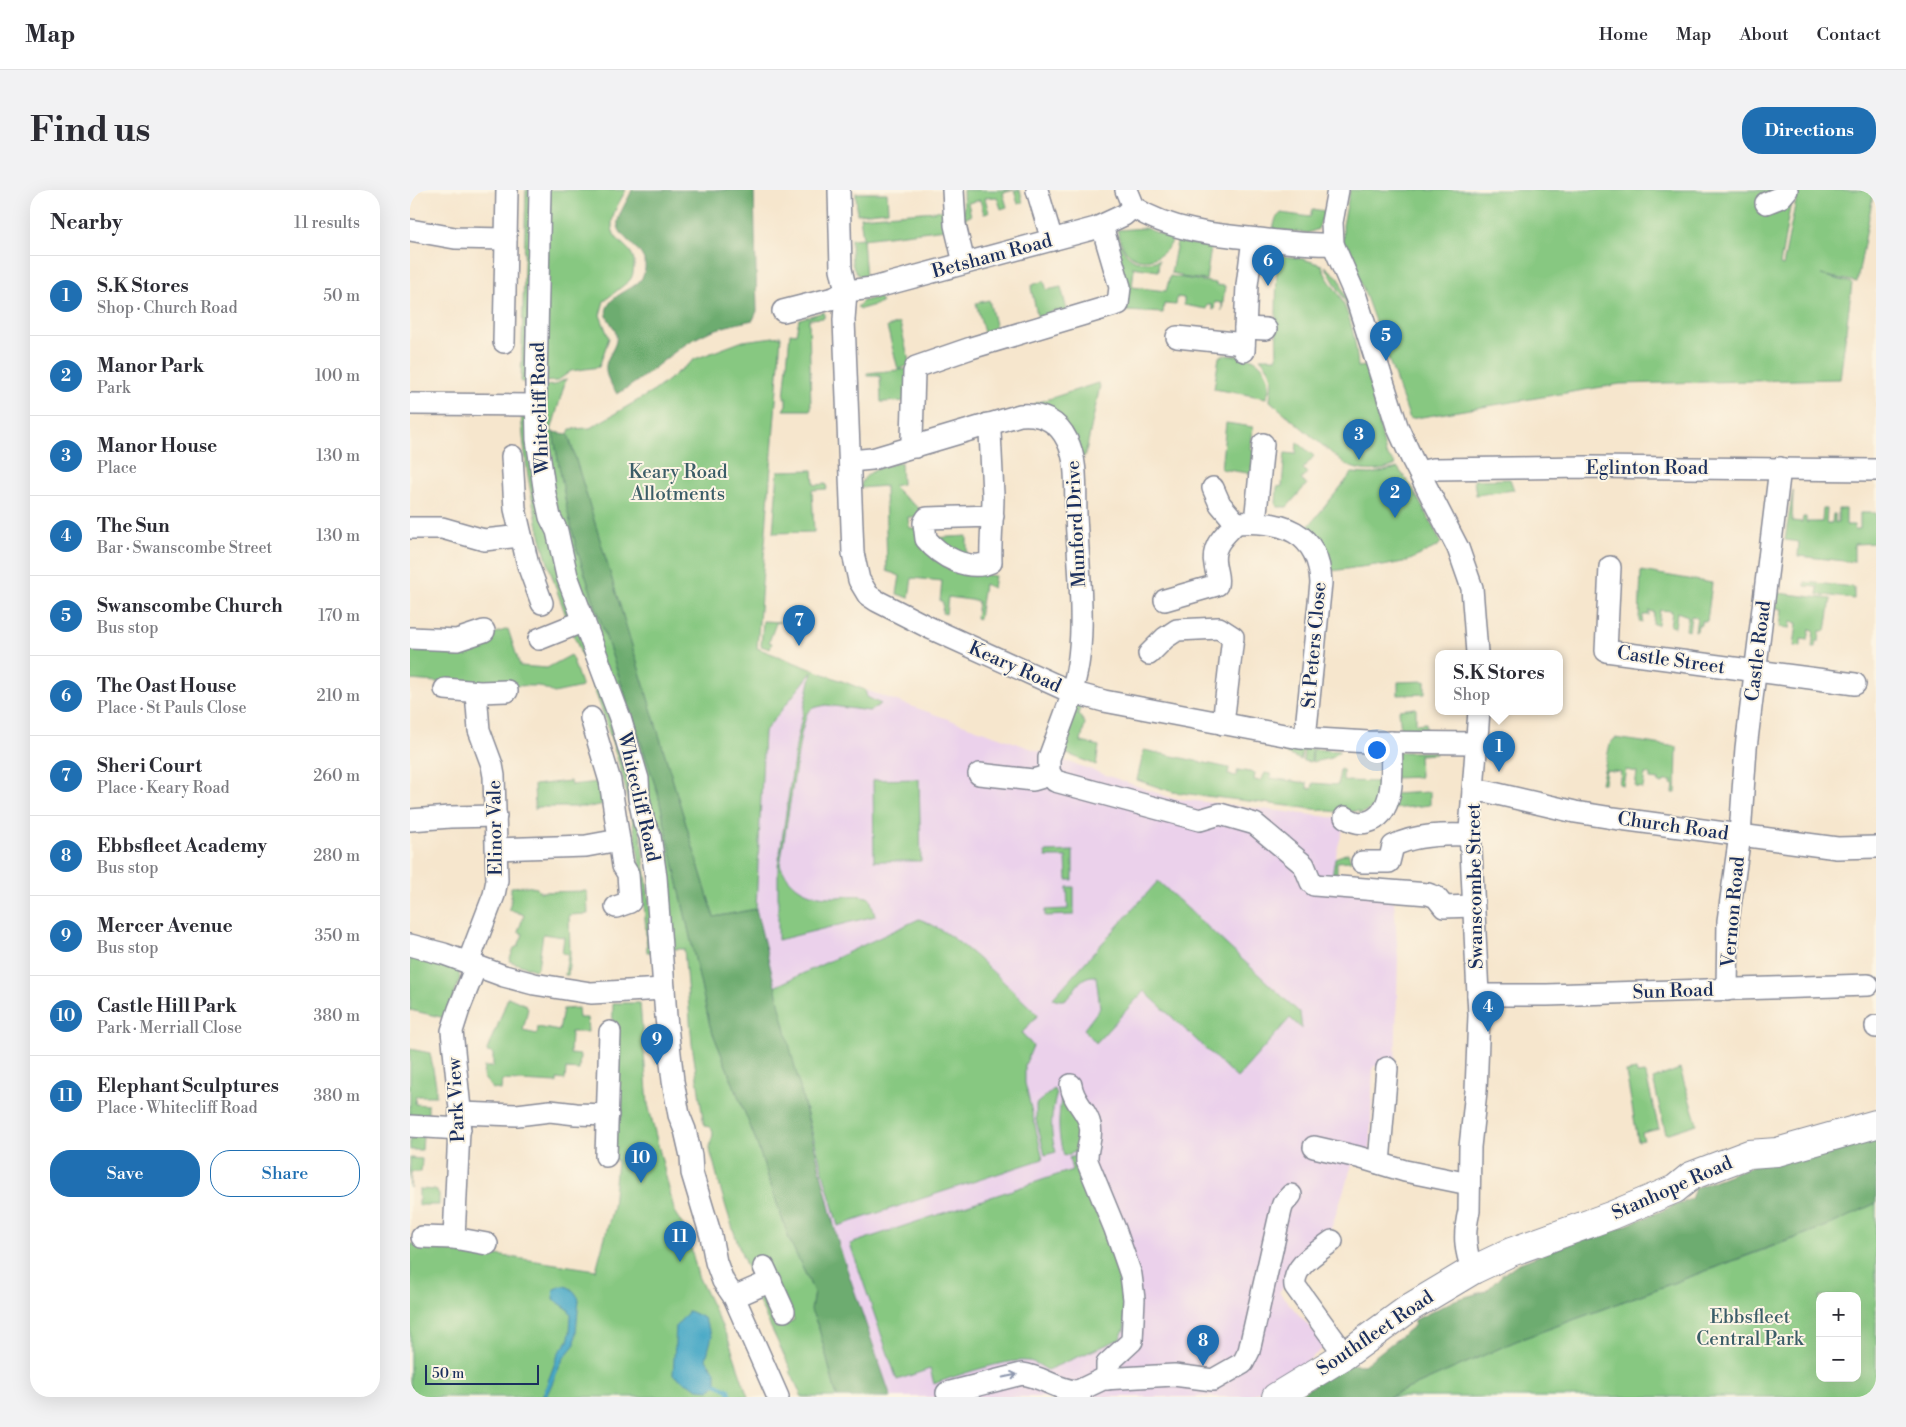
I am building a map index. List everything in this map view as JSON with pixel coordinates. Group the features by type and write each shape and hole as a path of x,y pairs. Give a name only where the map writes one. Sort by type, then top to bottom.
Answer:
{"main road":[{"name":"Stanhope Road","path":"1474,1270 1531,1244 1613,1216 1675,1189 1691,1176 1749,1154 1777,1152 1876,1124"},
{"name":"Southfleet Road","path":"1276,1397 1345,1355 1410,1307 1474,1270"}],"street":[{"path":"504,342 507,190"},
{"name":"Whitecliff Road","path":"540,190 536,405 538,439 547,503 550,517 557,531 567,576 620,718 638,779 639,798 644,822 650,836 656,877 673,1081 679,1115 685,1130 691,1156 692,1173 723,1281 734,1297 778,1397"},
{"name":"Keary Road","path":"839,190 841,269 846,291 844,311 853,557 859,580 868,594 877,601 930,628 1072,693 1104,701 1305,738 1477,743"},
{"path":"953,190 954,225 964,263"},
{"path":"1037,190 1052,240"},
{"path":"1338,190 1332,222 1333,244 1356,297 1395,420 1458,548 1472,588 1477,650"},
{"path":"1766,203 1780,197 1787,190"},
{"path":"1129,198 1151,216 1169,224 1253,239 1316,245 1333,244"},
{"name":"Betsham Road","path":"783,311 834,298 846,291 873,288 1102,226 1124,215 1129,198"},
{"path":"915,448 912,438 914,372 916,367 971,348 1118,304 1120,289 1102,226"},
{"path":"410,230 456,238 506,239"},
{"path":"1244,341 1247,285 1253,239"},
{"path":"1177,337 1244,341 1266,329"},
{"path":"410,404 536,405"},
{"name":"Munford Drive","path":"850,460 870,460 1020,415 1040,416 1056,425 1065,435 1072,450 1081,620 1072,693 1049,758 1050,775"},
{"path":"988,424 990,432 992,516"},
{"path":"1165,600 1217,585 1214,556 1216,546 1246,522 1263,444"},
{"path":"512,456 514,505 520,536 542,603"},
{"name":"Eglinton Road","path":"1419,472 1433,469 1511,468 1876,470"},
{"name":"Castle Road","path":"1740,835 1746,748 1780,468"},
{"path":"1216,496 1246,522"},
{"name":"St Peters Close","path":"1246,522 1275,524 1298,534 1311,547 1320,567 1321,583 1305,738"},
{"path":"410,528 442,528 484,540 520,536"},
{"name":"Castle Street","path":"1610,567 1606,651 1855,684"},
{"path":"539,639 584,621"},
{"path":"1149,654 1165,638 1177,630 1219,628 1233,637 1223,724"},
{"path":"410,638 457,640 484,630"},
{"path":"445,688 476,692 507,691"},
{"name":"Elinor Vale","path":"472,964 496,887 497,849 493,769 479,730 476,692"},
{"name":"Swanscombe Street","path":"1474,1270 1468,1258 1465,1245 1466,1221 1469,1211 1471,1139 1476,1091 1479,1022 1470,835 1479,715"},
{"path":"591,718 608,772 623,866 628,874 630,902 616,907"},
{"path":"1345,817 1355,822 1363,822 1376,819 1384,810 1391,782 1391,742"},
{"path":"979,774 1033,780 1050,775 1053,780 1061,783 1200,820 1220,814 1252,822 1304,865 1314,885 1428,894 1436,897 1444,907 1473,906"},
{"name":"Church Road","path":"1473,790 1584,813 1843,848 1876,847"},
{"path":"410,820 496,816"},
{"path":"1362,862 1390,862 1394,845 1407,839 1470,835"},
{"name":"Vernon Road","path":"1727,990 1728,921 1740,835"},
{"path":"497,849 586,846 619,840"},
{"path":"410,945 444,954 527,983 587,993 664,989"},
{"name":"Park View","path":"454,1238 460,1121 452,1031 472,964"},
{"name":"Sun Road","path":"1478,994 1547,995 1868,985"},
{"path":"606,1156 610,1032"},
{"path":"1379,1163 1387,1068"},
{"path":"1071,1085 1073,1096 1090,1122 1091,1130 1087,1148 1088,1161 1123,1251 1133,1289 1132,1342 1108,1363 1108,1379"},
{"path":"410,1126 550,1111 608,1115"},
{"path":"1314,1147 1358,1157 1405,1171 1470,1184"},
{"path":"946,1393 1022,1374 1033,1376 1075,1393 1095,1382 1108,1379 1174,1375 1212,1380 1243,1363 1249,1351 1281,1210 1283,1204 1291,1195"},
{"path":"422,1237 454,1238 487,1244"},
{"path":"1332,1241 1301,1266 1295,1273 1294,1279 1295,1286 1345,1355"},
{"path":"734,1297 767,1274 784,1311"}],"shaded area":[{"path":"812,671 1171,798 1346,819 1337,850 1331,883 1394,901 1398,958 1395,1067 1373,1066 1370,1152 1352,1165 1329,1235 1279,1292 1326,1346 1280,1383 1246,1397 891,1397 839,1246 766,961 756,909 764,732"}],"green space":[{"path":"526,190 533,190 530,382 521,382"},
{"path":"548,190 626,190 614,212 612,227 617,238 632,254 634,266 629,281 604,301 600,315 609,338 599,367 571,371 557,381 542,382"},
{"path":"632,190 754,190 757,311 753,320 714,330 691,341 617,394 606,373 607,361 614,348 616,334 606,313 608,306 617,296 640,281 645,269 642,255 626,239 618,227 622,209"},
{"path":"963,190 1014,190 1003,193 1007,207 1001,209 997,197 985,198 989,213 984,214 980,200 968,203 971,216 965,218 970,238 968,239 964,220"},
{"path":"1014,190 1020,190 1023,203 1018,204"},
{"path":"1350,190 1793,190 1780,265 1783,266 1798,190 1874,190 1857,282 1821,275 1852,283 1840,379 1620,384 1410,419 1363,288 1343,240 1343,225"},
{"path":"856,193 887,193 888,211 857,214"},
{"path":"1312,209 1325,211 1318,229 1308,233 1273,229 1276,218 1281,213 1310,217"},
{"path":"948,210 946,229 863,239 866,278 856,273 851,257 851,239 863,238 860,217"},
{"path":"1145,228 1173,239 1170,246 1159,256 1146,260 1132,256 1126,251 1121,244 1117,230"},
{"path":"1114,231 1121,246 1130,257 1142,262 1159,260 1158,271 1132,267 1134,269 1132,287 1166,291 1170,276 1216,283 1216,285 1225,286 1222,311 1222,303 1215,302 1214,310 1212,305 1207,305 1206,309 1184,305 1184,298 1177,297 1176,305 1164,304 1163,313 1126,311"},
{"path":"1177,242 1231,249 1231,251 1211,248 1206,280 1181,277 1181,275 1171,273"},
{"path":"1277,255 1303,259 1322,265 1325,274 1339,295 1351,323 1358,367 1366,366 1386,454 1396,465 1375,470 1360,470 1347,465 1270,401 1271,374 1260,358 1277,358"},
{"path":"1325,266 1339,278 1357,332 1345,301"},
{"path":"1044,281 1047,290 1061,287 1068,314 1059,316 1056,310 1049,313 1051,319 1038,319 1031,288 1032,285"},
{"path":"879,297 882,303 861,309 857,307 863,301"},
{"path":"989,300 998,337 986,340 976,303"},
{"path":"824,312 824,318 809,319 811,410 783,410 786,405 786,398 784,398 790,333 796,334 799,319"},
{"path":"900,323 910,365 898,369 887,327"},
{"name":"Keary Road Allotments","path":"781,336 757,648 865,690 867,697 881,704 869,711 826,705 813,708 807,713 801,734 780,865 790,881 803,891 811,894 828,897 858,896 870,898 875,916 778,940 778,866 797,740 812,672 764,732 756,909 714,917 568,434 570,429 590,428 654,391 695,359 743,341"},
{"path":"1223,355 1249,358 1264,368 1269,381 1266,398 1214,389 1219,357"},
{"path":"908,369 910,401 881,402 880,376 867,376 867,373"},
{"path":"566,379 551,431 553,432 567,509 577,550 658,794 710,1026 755,1138 789,1239 814,1292 812,1305 814,1317 837,1397 802,1397 755,1294 762,1291 773,1299 764,1304 776,1328 794,1320 783,1296 762,1274 753,1283 731,1224 711,1154 710,1145 713,1133 710,1127 704,1126 692,1044 684,949 670,949 670,918 665,868 647,819 551,487 542,386 554,385"},
{"path":"1098,383 1100,386 1085,456 1083,457 1033,404"},
{"path":"521,412 528,417 575,621 569,623 550,571 536,519 523,440"},
{"path":"1226,423 1253,427 1251,448 1255,453 1254,474 1221,469"},
{"path":"553,432 568,434 714,917 756,909 839,1246 891,1397 837,1397 819,1329 811,1310 814,1292 789,1239 755,1138 710,1026 658,794 577,550 567,509"},
{"path":"1297,442 1314,456 1303,469 1307,473 1301,480 1307,484 1287,507 1278,507 1276,505 1277,487 1282,486 1285,453 1296,454"},
{"path":"901,462 902,484 893,486 920,509 920,517 908,517 909,528 921,528 975,573 995,576 993,588 984,584 979,619 976,618 978,601 948,597 946,614 942,613 943,602 940,601 942,581 912,578 909,598 897,594 900,576 887,571 885,486 860,488 862,482 871,473 882,467"},
{"path":"1398,468 1413,489 1441,542 1438,546 1408,561 1383,566 1375,565 1332,571 1326,550 1308,527 1352,473 1371,474"},
{"path":"813,470 814,485 826,484 827,489 812,490 814,532 773,533 778,471"},
{"path":"1510,479 1514,490 1476,495 1474,480"},
{"path":"1793,490 1792,521 1802,522 1803,517 1806,517 1806,522 1822,522 1823,509 1827,509 1826,523 1832,523 1833,514 1835,514 1835,523 1838,523 1838,509 1846,509 1846,525 1854,525 1854,529 1860,529 1860,513 1876,513 1876,543 1854,544 1854,562 1798,556 1799,542 1785,540"},
{"path":"967,536 967,560 932,538"},
{"path":"1641,571 1712,583 1707,621 1701,621 1701,625 1698,625 1697,631 1695,631 1697,617 1691,616 1689,631 1686,630 1688,616 1677,612 1675,627 1670,626 1672,611 1660,610 1658,625 1653,624 1654,612 1649,611 1649,615 1643,615 1642,622 1639,621"},
{"path":"1805,582 1854,587 1854,599 1817,594 1818,587 1805,586"},
{"path":"1778,593 1831,599 1826,631 1820,631 1819,641 1816,641 1815,648 1812,648 1814,630 1810,629 1808,640 1801,639 1801,647 1794,646 1797,623 1791,622 1790,628 1780,627 1782,609 1776,608"},
{"path":"763,621 780,622 776,623 769,642 772,643 770,649 761,646"},
{"path":"578,627 592,659 637,808 656,952 647,952 640,870 632,817 607,724 572,630"},
{"path":"508,629 520,666 547,668 571,655 582,687 554,693 539,686 475,685 410,680 410,646 487,636"},
{"path":"1425,681 1425,694 1398,695 1398,682"},
{"path":"1073,705 1081,706 1078,714 1085,723 1081,742 1099,746 1096,765 1057,750"},
{"path":"1416,708 1416,724 1426,723 1426,732 1401,732 1399,710"},
{"path":"1615,738 1677,747 1676,793 1673,793 1674,785 1671,784 1672,781 1664,781 1663,784 1659,783 1659,780 1650,779 1650,774 1645,774 1643,788 1635,787 1637,772 1626,770 1623,785 1619,784 1621,772 1606,770 1604,783 1601,783 1610,744"},
{"path":"1279,746 1302,748 1301,760 1287,754"},
{"path":"1304,748 1312,749 1311,762 1303,761"},
{"path":"1313,749 1339,752 1331,758 1313,762"},
{"path":"1144,750 1229,768 1228,775 1236,776 1238,770 1255,773 1254,780 1261,781 1265,773 1271,774 1270,778 1307,783 1307,788 1312,789 1313,783 1338,785 1340,769 1343,770 1343,781 1388,782 1383,805 1359,814 1359,811 1338,812 1173,792 1137,780"},
{"path":"1397,752 1435,752 1436,754 1419,755 1420,777 1394,778"},
{"path":"919,779 921,861 874,861 873,780"},
{"path":"570,781 571,785 599,782 605,804 589,807 537,807 535,810 534,785"},
{"path":"1430,792 1430,805 1393,809 1392,794"},
{"path":"1073,851 1073,880 1067,880 1066,857 1046,857 1045,852"},
{"path":"1348,853 1351,861 1337,862 1337,884 1331,883 1335,858"},
{"path":"1158,881 1300,1013 1302,1029 1290,1018 1237,1078 1144,991 1096,1043 1084,1029 1100,1008 1096,976 1082,980 1066,999 1053,998"},
{"path":"526,886 537,888 540,892 587,891 588,914 569,915 570,954 568,975 565,975 568,954 562,953 564,937 543,934 538,967 535,970 509,961 514,948 518,946 523,934 518,932 524,915 509,909 511,887"},
{"path":"1067,887 1074,887 1074,915 1045,916 1045,910 1068,909"},
{"path":"919,919 949,936 982,961 1038,1015 1022,1033 1033,1046 1025,1065 1025,1083 1043,1159 838,1226 772,988"},
{"path":"410,950 456,969 459,973 460,979 445,1018 410,1010"},
{"path":"508,997 526,1005 528,1008 523,1031 537,1034 538,1027 559,1031 563,1009 578,1008 579,1018 587,1018 588,1032 571,1032 570,1054 580,1055 579,1070 566,1069 565,1080 557,1079 557,1083 502,1080 501,1090 493,1089 483,1077 484,1067 493,1067 493,1053 487,1052 487,1050"},
{"path":"613,1003 640,1003 648,1104 675,1213 687,1232 698,1276 729,1341 748,1397 410,1397 410,1244 423,1244 596,1270 613,1207 617,1160 610,1159"},
{"path":"410,1049 430,1053 436,1085 436,1096 416,1096 415,1104 428,1105 428,1120 410,1119"},
{"path":"1680,1069 1697,1124 1666,1134 1653,1079"},
{"path":"1636,1070 1637,1074 1644,1073 1646,1076 1659,1129 1642,1133 1644,1140 1638,1141 1626,1072"},
{"path":"1054,1089 1057,1093 1052,1115 1052,1130 1056,1152 1045,1155 1036,1120 1036,1104"},
{"path":"1062,1095 1084,1123 1078,1151 1064,1156 1059,1126"},
{"path":"410,1134 423,1135 422,1150 410,1150"},
{"path":"1876,1136 1876,1203 1832,1224 1516,1341 1389,1397 1295,1397 1347,1364 1364,1365 1415,1325 1413,1321 1455,1300 1486,1291 1502,1275 1517,1264 1579,1240 1595,1238 1691,1199 1695,1188 1752,1166"},
{"path":"1077,1155 1121,1262 1125,1327 1120,1339 1047,1370 1032,1362 1017,1361 980,1369 934,1384 930,1369 897,1380 850,1244 1072,1170 1069,1158"},
{"path":"410,1158 422,1159 421,1172 411,1172 410,1188"},
{"path":"419,1189 436,1190 439,1194 439,1205 419,1205"},
{"name":"Ebbsfleet Central Park","path":"1876,1203 1876,1397 1389,1397 1516,1341 1832,1224"}],"water":[{"path":"562,1286 570,1288 579,1299 575,1344 563,1359 546,1397 542,1397 559,1352 568,1341 570,1333 571,1314 568,1309 553,1299 554,1289"},
{"path":"689,1311 704,1318 712,1336 706,1359 716,1373 716,1384 709,1390 698,1389 673,1375 676,1326"}],"waterway":[{"path":"716,1384 729,1390 730,1394"}],"place":[{"name":"The Oast House","path":"1268,286"},
{"name":"Swanscombe Church","path":"1386,361"},
{"name":"Manor House","path":"1359,460"},
{"name":"Manor Park","path":"1395,518"},
{"name":"Sheri Court","path":"799,646"},
{"name":"S.K Stores","path":"1499,772"},
{"name":"The Sun","path":"1488,1032"},
{"name":"Mercer Avenue","path":"657,1065"},
{"name":"Castle Hill Park","path":"641,1183"},
{"name":"Elephant Sculptures","path":"680,1262"},
{"name":"Ebbsfleet Academy","path":"1203,1366"}]}
